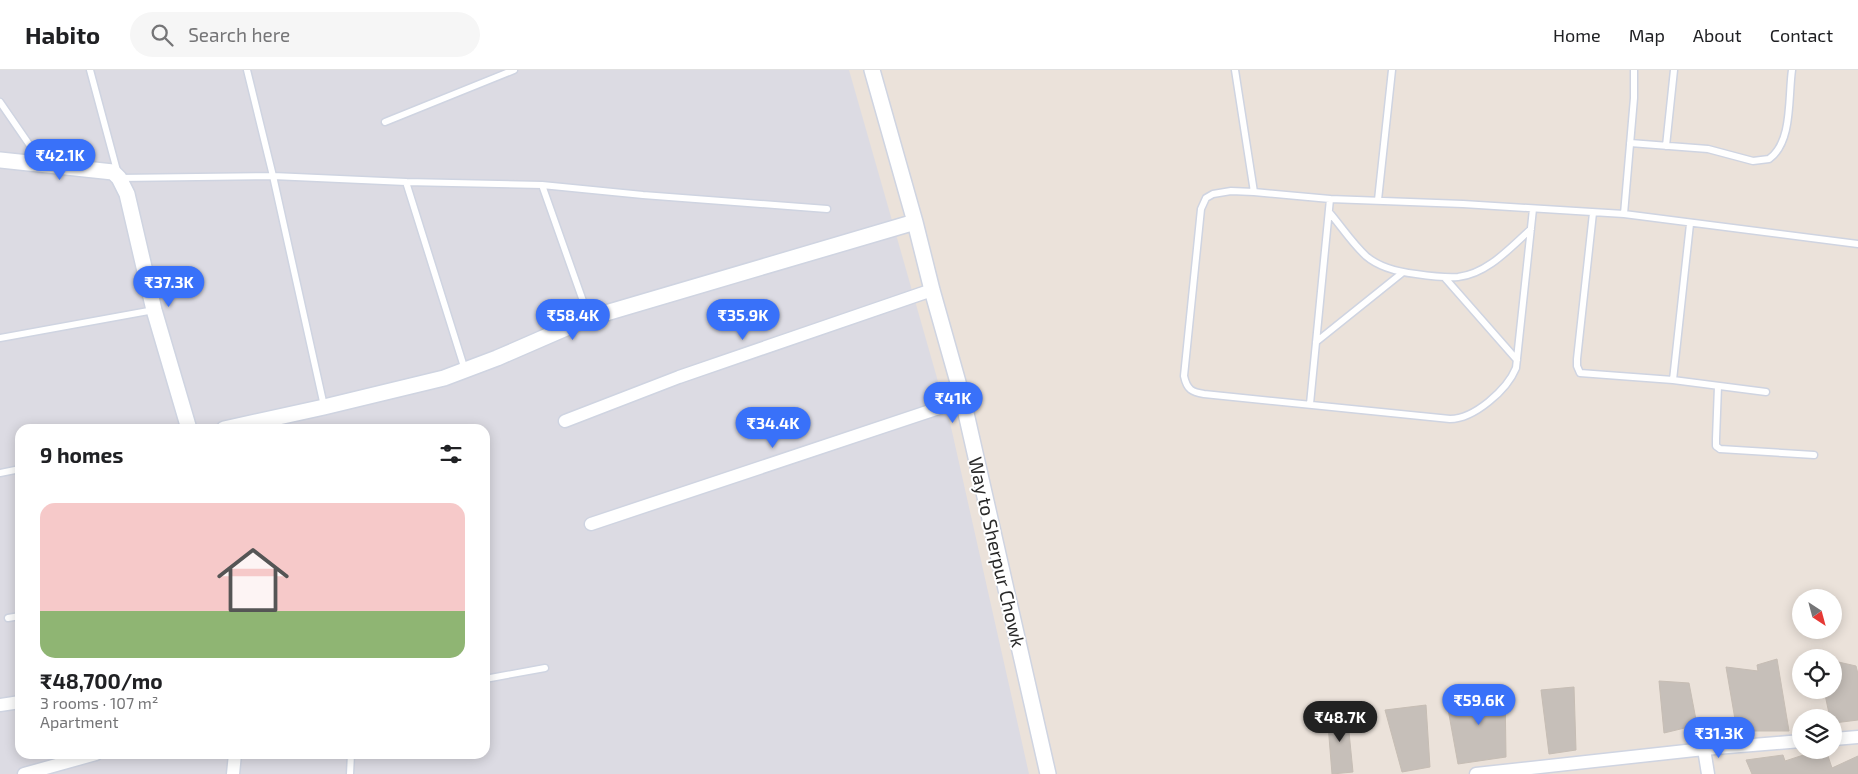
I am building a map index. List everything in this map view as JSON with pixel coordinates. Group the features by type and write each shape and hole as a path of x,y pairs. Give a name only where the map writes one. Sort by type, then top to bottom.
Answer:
{"street":[{"name":"Way to Sherpur Chowk","path":"872,70 916,222 932,290 963,400 1048,774"},
{"path":"0,160 113,172 119,178 127,194 154,310 188,424"},
{"path":"247,424 418,385 465,371 589,318 916,222"},
{"path":"565,422 679,377 932,290"},
{"path":"591,524 963,400"},
{"path":"0,703 15,702"},
{"path":"1842,738 1858,737"},
{"path":"1476,774 1704,749 1792,743"},
{"path":"1704,749 1708,774"},
{"path":"24,774 47,771 82,759"},
{"path":"233,774 234,759"}],"lane":[{"path":"90,70 119,178 274,176 406,182 542,185 827,209"},
{"path":"247,70 274,176 324,407"},
{"path":"385,122 514,70"},
{"path":"1235,70 1254,192"},
{"path":"1378,200 1392,70"},
{"path":"1624,214 1634,70"},
{"path":"1666,146 1674,70"},
{"path":"1630,143 1708,149 1753,161 1769,159 1782,147 1786,131 1792,70"},
{"path":"0,102 42,164"},
{"path":"406,182 465,371"},
{"path":"542,185 589,318"},
{"path":"1533,209 1517,360 1512,377 1503,388 1475,412 1458,419 1193,392 1188,388 1184,376 1201,209 1206,198 1213,194 1254,192 1330,199 1378,200 1624,214 1690,224 1858,244"},
{"path":"1310,404 1330,199"},
{"path":"1329,212 1367,256 1386,268 1402,273 1445,278 1475,273 1486,267 1531,229"},
{"path":"1593,213 1576,366 1580,372 1673,380 1766,392"},
{"path":"1673,380 1690,224"},
{"path":"1316,342 1402,273"},
{"path":"1445,278 1517,360"},
{"path":"0,338 154,310"},
{"path":"1718,386 1716,446 1720,449 1814,455"},
{"path":"0,473 15,470"},
{"path":"8,618 15,617"},
{"path":"490,678 545,668"},
{"path":"350,774 351,759"}],"shaded area":[{"path":"0,70 849,70 951,427 1029,774 0,774"}],"building":[{"path":"1777,659 1789,731 1737,731 1726,667 1758,671 1757,665"},
{"path":"1842,663 1856,666 1858,674 1858,720 1842,722 1842,709 1828,709 1826,699 1842,699"},
{"path":"1659,681 1689,683 1697,725 1664,733"},
{"path":"1574,687 1576,750 1549,754 1541,690"},
{"path":"1505,689 1506,757 1458,764 1446,698"},
{"path":"1426,705 1430,767 1402,772 1385,710"},
{"path":"1327,712 1347,712 1353,772 1332,774"},
{"path":"1783,755 1785,761 1792,759 1829,759 1832,768 1858,756 1858,774 1752,774 1746,760"}]}
